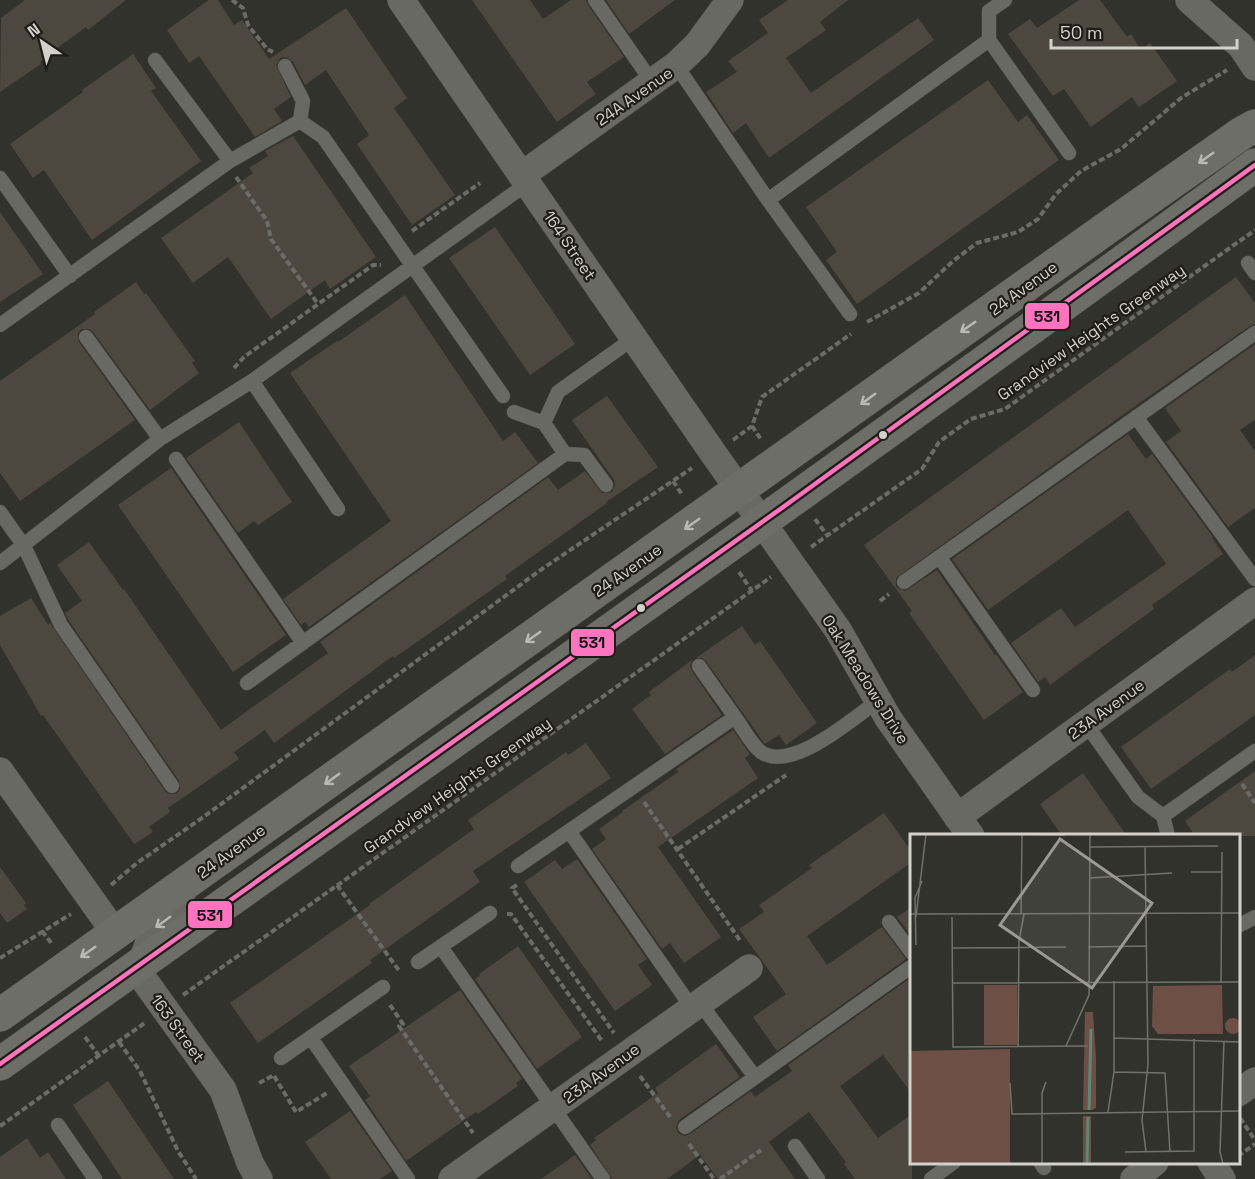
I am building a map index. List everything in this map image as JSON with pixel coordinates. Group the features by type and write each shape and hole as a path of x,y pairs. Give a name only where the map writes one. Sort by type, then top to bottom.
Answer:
{"main road":[{"name":"24 Avenue","path":"0,1015 1108,227 1255,126"},
{"path":"0,1064 1097,282 1255,165"}],"street":[{"name":"164 Street","path":"401,0 740,490"},
{"name":"24A Avenue","path":"525,179 676,65 697,45 730,0"},
{"path":"1190,0 1251,61"},
{"name":"Oak Meadows Drive","path":"740,490 838,630 888,718 964,826"},
{"name":"23A Avenue","path":"964,826 1086,724 1255,602"},
{"path":"0,771 115,933"},
{"path":"141,963 154,929 171,917 187,882"},
{"name":"163 Street","path":"141,963 142,977 223,1090 250,1162 259,1179"},
{"name":"23A Avenue","path":"452,1179 749,968"},
{"path":"1240,1092 1255,1081"},
{"path":"1134,1179 1153,1164"},
{"path":"1212,1164 1222,1179"}],"lane":[{"path":"595,0 652,82"},
{"path":"1005,0 989,11 989,40 1069,153"},
{"path":"768,200 989,40"},
{"path":"155,60 228,163"},
{"path":"676,65 768,200 850,314"},
{"path":"285,66 303,101 300,120"},
{"path":"0,326 228,163 300,120"},
{"path":"300,120 322,137 502,396"},
{"path":"0,178 70,276"},
{"path":"0,563 160,439 252,381 412,266 525,179"},
{"path":"904,582 1255,333"},
{"path":"86,337 160,439"},
{"path":"544,423 558,392 634,338"},
{"path":"252,381 338,509"},
{"path":"514,412 544,423 566,454"},
{"path":"1136,417 1255,579"},
{"path":"247,683 566,454 584,455 606,486"},
{"path":"176,459 303,643"},
{"path":"0,512 24,546 61,625 172,786"},
{"path":"940,558 1033,690"},
{"path":"699,666 756,748 771,756 789,756 819,743 878,701"},
{"path":"518,866 735,717"},
{"path":"1086,724 1138,796 1163,816 1168,834"},
{"path":"1163,816 1255,751"},
{"path":"569,831 696,1006 755,1077"},
{"path":"417,962 490,913"},
{"path":"1240,925 1255,917"},
{"path":"889,922 910,950"},
{"path":"441,947 603,1179"},
{"path":"685,1127 910,967"},
{"path":"281,1058 381,988"},
{"path":"311,1038 408,1179"},
{"path":"58,1125 95,1179"},
{"path":"795,1146 818,1179"},
{"path":"931,1179 951,1164"}],"path":[{"path":"232,0 243,8 248,24 267,49 276,54 285,66"},
{"path":"752,426 762,397 804,369 869,320 919,293 953,261 978,243 1018,232 1038,219 1056,194 1081,171 1121,149 1181,98 1222,74 1251,61"},
{"path":"228,163 267,221 271,239 318,304"},
{"path":"396,242 480,183"},
{"name":"Grandview Heights Greenway","path":"827,535 922,469 939,442 971,419 1005,409 1255,230"},
{"path":"110,885 137,863 202,819 542,569 673,481"},
{"name":"Grandview Heights Greenway","path":"176,999 752,591"},
{"path":"678,849 800,765 819,743"},
{"path":"633,786 741,942"},
{"path":"518,866 517,877 520,883 512,888 614,1033"},
{"path":"337,885 401,974 417,962"},
{"path":"0,958 75,911"},
{"path":"490,913 511,914 602,1041"},
{"path":"42,931 54,947"},
{"path":"381,988 403,1024 399,1026 474,1134"},
{"path":"0,1126 151,1018"},
{"path":"81,1031 99,1056"},
{"path":"119,1042 140,1071 178,1151 196,1179"},
{"path":"274,1075 296,1112 343,1084"},
{"path":"1240,1118 1255,1142 1240,1155"},
{"path":"720,1179 761,1150"}],"building":[{"path":"25,0 126,0 88,30 86,27 49,54 40,62 41,64 0,92 1,18"},
{"path":"209,0 218,0 234,25 242,20 269,59 346,8 407,98 394,108 455,195 412,225 357,144 369,135 326,70 305,85 293,62 286,57 280,58 276,65 291,97 274,109 282,121 255,137 199,56 189,63 167,30"},
{"path":"472,0 530,0 543,19 571,0 586,0 624,57 587,82 596,94 557,122"},
{"path":"606,0 675,0 629,34"},
{"path":"788,0 848,0 820,22 826,30 786,58 811,93 918,18 934,40 769,158 746,123 733,133 706,92 737,72 728,61 768,33 759,20"},
{"path":"1079,0 1100,0 1127,37 1131,34 1141,50 1150,43 1177,81 1139,107 1132,97 1091,127 1064,89 1053,96 1008,34 1030,19 1037,28"},
{"path":"133,54 156,88 151,91 201,161 92,240 44,170 33,178 10,144"},
{"path":"988,80 1018,122 1027,115 1059,160 857,304 826,260 837,252 806,207"},
{"path":"293,136 376,257 330,289 325,280 271,319 228,257 193,283 161,238 253,173 249,168 268,156 265,151"},
{"path":"0,212 43,274 0,302"},
{"path":"495,227 575,344 530,375 449,258"},
{"path":"1236,277 1255,303 1255,324 1131,409 896,578 896,587 905,591 937,570 1023,692 984,720 909,613 912,611 864,545"},
{"path":"136,282 195,361 192,363 199,373 150,410 93,332 89,329 81,329 78,334 79,342 135,420 20,501 0,473 0,381"},
{"path":"405,295 503,441 515,432 538,463 309,627 305,622 301,625 283,599 391,521 290,373"},
{"path":"1255,344 1255,420 1240,430 1255,451 1255,508 1228,527 1166,442 1181,431 1165,408"},
{"path":"607,396 658,467 505,576 507,579 394,658 393,656 274,743 265,730 234,752 239,759 168,808 170,812 149,827 153,832 134,844 43,715 41,716 0,645 0,616 31,598 165,791 169,794 177,794 180,789 179,781 69,621 65,613 82,601 57,565 89,542 221,730 328,653 320,642 548,477 558,490 585,471 602,493 612,492 615,485 614,480 572,420"},
{"path":"239,422 292,502 258,525 254,521 238,533 186,458"},
{"path":"1128,434 1146,459 1152,454 1223,554 1152,605 1154,609 1050,685 1045,677 1038,682 1011,643 1061,608 1075,627 1166,564 1128,510 988,610 952,559"},
{"path":"171,468 286,635 233,672 118,505"},
{"path":"742,626 755,645 760,641 817,723 786,745 779,735 765,744 706,661 696,658"},
{"path":"1255,655 1255,715 1151,789 1121,747 1230,669 1232,672"},
{"path":"692,660 690,666 692,671 722,715 665,754 632,709 651,695 649,692"},
{"path":"733,730 750,754 745,758 758,778 658,847 721,937 684,963 670,943 662,949 592,849 606,839 599,829 678,772 676,769"},
{"path":"586,743 611,778 473,871 480,882 370,960 372,963 258,1043 230,1003 474,829 468,820 566,752 568,755"},
{"path":"1255,771 1255,836 1194,834 1185,821"},
{"path":"1083,773 1126,834 1061,834 1040,804"},
{"path":"884,813 910,849 910,863 807,936 827,965 882,927 906,959 777,1051 753,1017 786,994 739,929 764,912 759,905 812,868 809,865"},
{"path":"577,859 647,959 638,965 652,985 615,1011 524,882 555,860 562,869"},
{"path":"0,867 26,903 24,905 27,909 7,923 0,913"},
{"path":"910,908 910,934 897,917"},
{"path":"518,946 582,1037 537,1069 475,979"},
{"path":"910,978 910,1091 883,1055 840,1086 878,1138 910,1115 912,1179 855,1179 844,1164 846,1162 809,1112 769,1142 795,1179 718,1179 700,1155 667,1179 612,1179 590,1145 596,1140 594,1138 658,1093 655,1088 716,1044 740,1077 679,1120 676,1127 678,1133 685,1136 751,1091 755,1097 792,1071 788,1065"},
{"path":"460,990 522,1079 516,1083 518,1086 406,1161 365,1100 370,1096 349,1066"},
{"path":"108,1081 174,1179 122,1179 73,1105"},
{"path":"350,1111 392,1171 380,1179 331,1179 305,1142"},
{"path":"27,1138 40,1158 48,1152 66,1179 0,1179 0,1157"},
{"path":"575,1155 592,1179 541,1179"}],"transit line":[{"name":"531","path":"0,1064 786,505 1255,165"}]}
